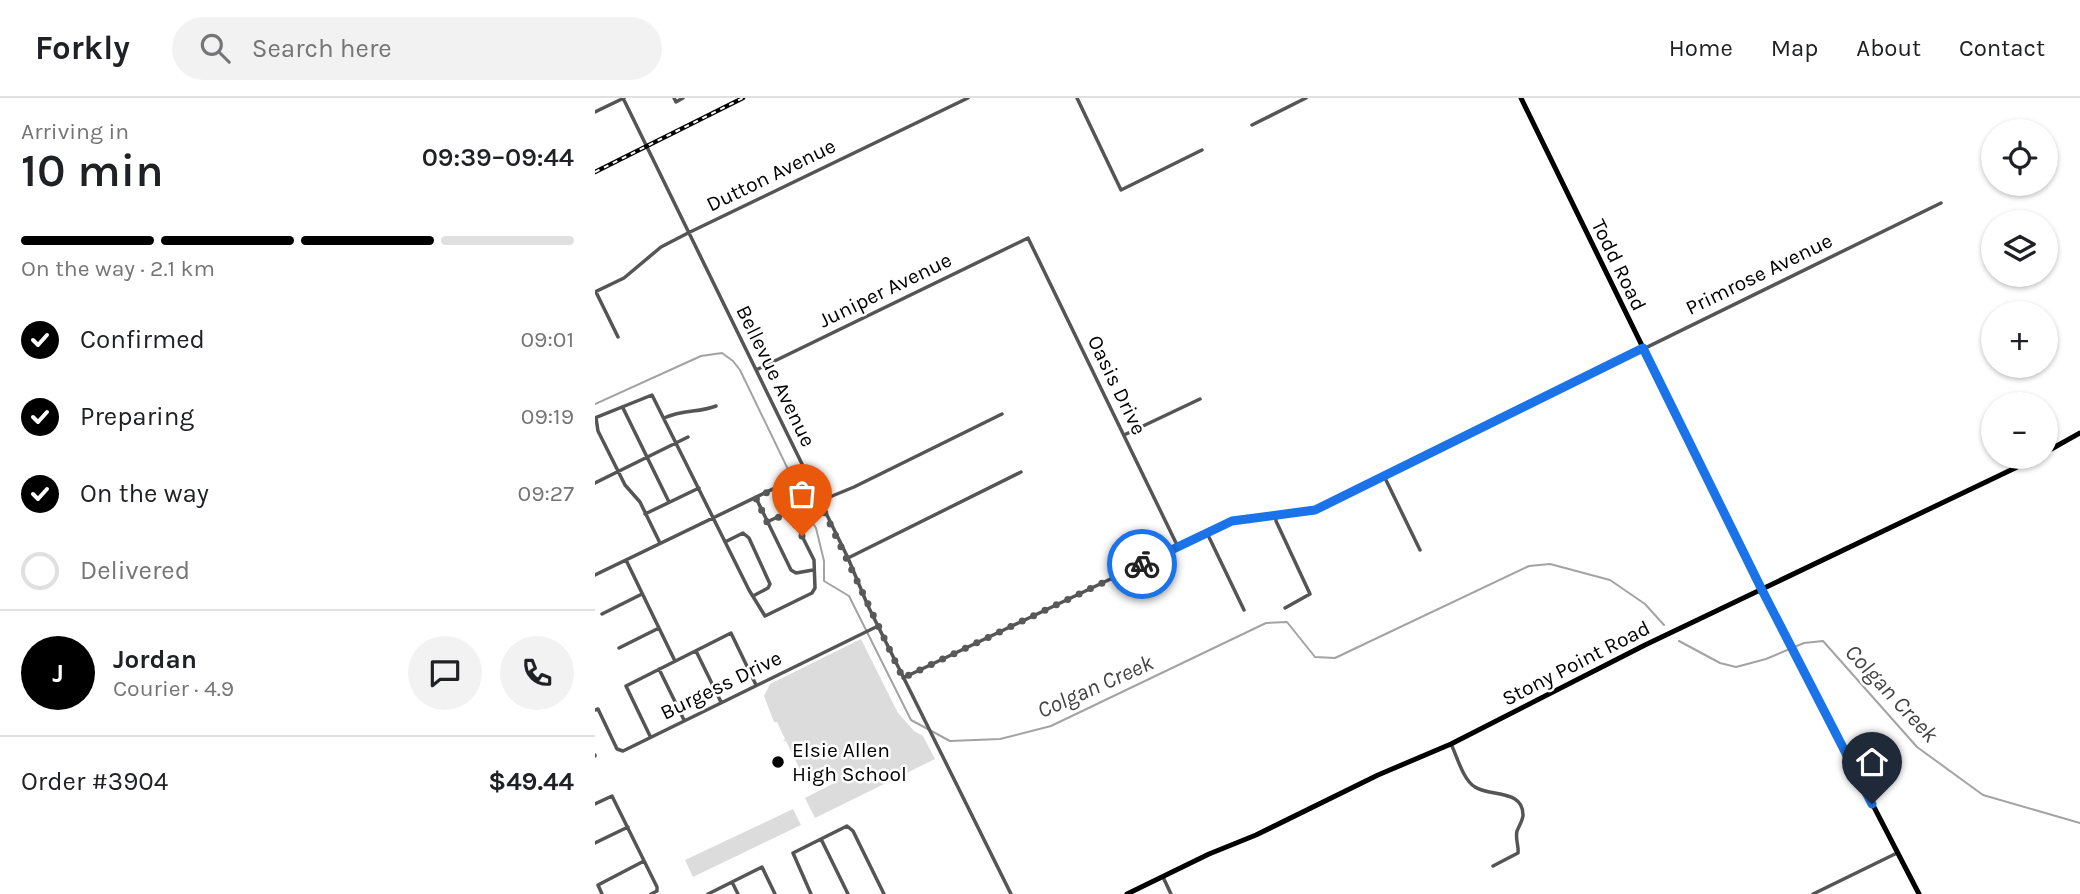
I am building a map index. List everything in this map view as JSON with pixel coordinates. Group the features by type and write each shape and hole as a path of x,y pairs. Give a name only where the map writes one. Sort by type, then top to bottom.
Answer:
{"main road":[{"name":"Todd Road","path":"1521,98 1762,590 1919,894"},
{"path":"2058,445 2080,433"},
{"name":"Stony Point Road","path":"1127,894 1378,775 1451,744 1645,645 2013,469"}],"street":[{"path":"595,112 623,98"},
{"name":"Bellevue Avenue","path":"623,98 848,558 903,678 1011,894"},
{"path":"675,100 683,98"},
{"name":"Dutton Avenue","path":"596,292 624,278 661,247 968,98"},
{"path":"1077,98 1121,190 1202,150"},
{"path":"1292,98 1295,104"},
{"path":"1252,125 1306,98"},
{"name":"Primrose Avenue","path":"903,678 1232,521 1315,510 1941,203"},
{"name":"Juniper Avenue","path":"756,370 1028,238"},
{"name":"Oasis Drive","path":"1028,238 1178,547"},
{"path":"596,292 618,337"},
{"path":"660,544 640,502 625,485 598,431 595,418 652,394 765,616 813,592 815,588 812,556 791,514 786,513 767,522"},
{"path":"1124,435 1200,399"},
{"path":"664,418 679,411 707,409 716,405"},
{"path":"623,408 669,502"},
{"path":"820,501 1002,414"},
{"path":"595,483 688,437"},
{"path":"848,558 1021,472"},
{"path":"596,573 806,473"},
{"path":"1384,476 1420,550"},
{"path":"645,514 699,488"},
{"path":"756,498 791,570 796,573 813,570"},
{"path":"1276,515 1276,522 1310,594 1285,608"},
{"path":"725,542 743,533 749,538 770,584 768,588 753,596"},
{"path":"1207,533 1244,610"},
{"path":"625,560 674,660"},
{"path":"602,614 642,594"},
{"name":"Burgess Drive","path":"596,709 620,750 878,626"},
{"path":"619,648 659,628"},
{"path":"650,737 626,686 674,660 731,633 756,685"},
{"path":"696,651 721,702"},
{"path":"659,669 684,720"},
{"path":"1451,744 1471,784 1484,791 1512,797 1522,811 1517,832 1518,853 1493,866"},
{"path":"595,804 612,796 657,891 651,894"},
{"path":"595,843 628,827"},
{"path":"811,894 793,853 850,827 884,894"},
{"path":"821,839 848,894"},
{"path":"1813,894 1897,853"},
{"path":"602,894 597,885 645,861"},
{"path":"708,894 762,867 775,894"},
{"path":"1163,877 1171,894"},
{"path":"732,882 738,894"}],"shaded area":[{"path":"861,639 898,713 914,731 923,736 935,759 815,818 805,798 834,783 829,773 806,782 786,741 783,741 785,739 777,722 774,722 764,696 770,684"},
{"path":"793,809 801,825 693,877 685,860"}],"waterway":[{"name":"Colgan Creek","path":"595,404 701,356 722,353 733,361 740,370 797,488 802,507 816,528 824,561 824,581 849,596 911,720 950,741 1000,739 1051,726 1266,623 1287,622 1315,657 1335,658 1529,566 1550,564 1610,580 1645,604 1664,625"},
{"name":"Colgan Creek","path":"1679,641 1720,663 1736,667 1766,659 1804,643 1823,641 1917,747 1983,795 2080,823"}],"railway":[{"path":"595,172 743,98"}],"way so far":[{"path":"802,536 789,513 767,522 756,498 806,473 903,678 1142,564"}],"place":[{"name":"Elsie Allen High School","path":"778,762"}],"route":[{"path":"1142,564 1232,521 1315,510 1643,348 1762,590 1872,804"}]}
